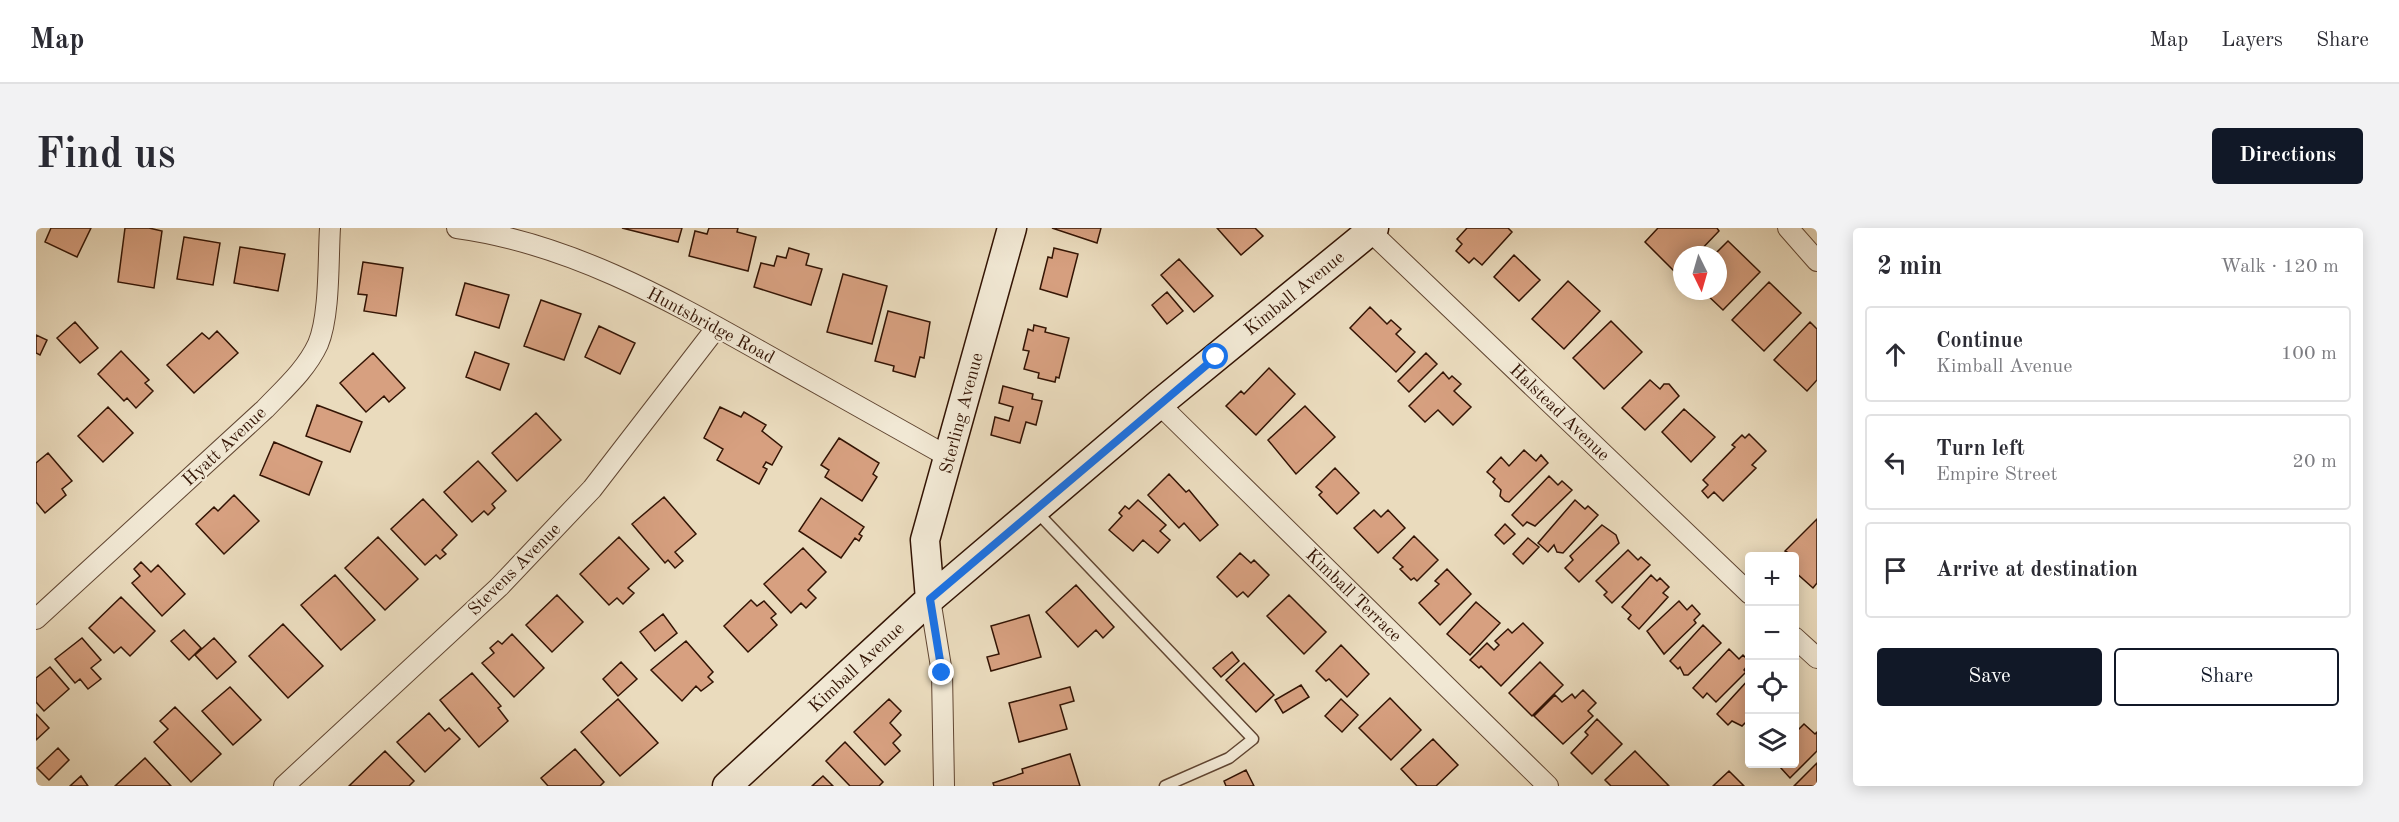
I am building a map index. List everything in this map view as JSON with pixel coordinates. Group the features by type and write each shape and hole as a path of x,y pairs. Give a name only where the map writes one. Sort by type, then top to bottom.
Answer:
{"street":[{"name":"Hyatt Avenue","path":"36,619 265,409 298,375 318,343 326,300 330,228"},
{"name":"Huntsbridge Road","path":"458,228 486,232 570,256 620,277 717,327 938,451 951,454"},
{"name":"Sterling Avenue","path":"930,599 925,540 951,454 1012,228"},
{"path":"1788,228 1817,261"},
{"name":"Kimball Avenue","path":"727,786 930,599 1159,404 1372,230"},
{"name":"Halstead Avenue","path":"1372,230 1745,590"},
{"name":"Stevens Avenue","path":"284,786 499,586 592,489 717,327"},
{"name":"Kimball Terrace","path":"1159,404 1548,786"},
{"path":"930,599 942,673 944,786"},
{"path":"1799,642 1817,658"}],"lane":[{"path":"1035,510 1253,739 1229,758 1165,786"}],"building":[{"path":"51,228 91,228 77,257 45,242"},
{"path":"125,228 149,228 162,231 154,288 118,282"},
{"path":"622,228 682,228 678,242"},
{"path":"709,228 738,228 737,232 756,237 748,271 689,256 695,231 707,234"},
{"path":"1052,228 1101,228 1097,243"},
{"path":"1217,228 1255,228 1263,236 1241,255"},
{"path":"1467,228 1508,228 1512,232 1482,265 1474,258 1469,263 1456,251 1462,244 1457,239"},
{"path":"1658,228 1717,228 1719,231 1705,246 1673,246 1673,270 1645,242"},
{"path":"184,237 220,243 213,285 177,279"},
{"path":"1728,241 1760,272 1723,310 1712,300 1727,300 1727,246 1723,246"},
{"path":"240,247 285,254 278,291 234,283"},
{"path":"789,248 809,254 806,265 822,269 811,305 754,287 761,263 774,266 777,256 786,258"},
{"path":"1054,248 1078,254 1067,297 1040,289 1048,257 1052,258"},
{"path":"1514,255 1540,280 1519,301 1494,277"},
{"path":"1179,259 1213,296 1194,312 1161,275"},
{"path":"363,262 403,268 396,316 364,311 367,295 358,294"},
{"path":"843,274 887,286 872,344 827,332"},
{"path":"1568,281 1600,311 1564,349 1532,319"},
{"path":"1769,282 1801,313 1764,351 1732,320"},
{"path":"465,283 509,295 499,328 456,315"},
{"path":"1167,292 1183,311 1167,324 1152,305"},
{"path":"541,300 581,314 564,360 524,346"},
{"path":"1370,307 1387,324 1391,320 1401,329 1396,334 1415,352 1396,372 1350,328"},
{"path":"888,311 930,322 924,358 920,357 915,377 893,371 894,366 875,361"},
{"path":"1611,321 1642,352 1604,389 1573,358"},
{"path":"75,322 98,348 80,363 57,338"},
{"path":"1810,322 1817,329 1817,380 1807,391 1774,360"},
{"path":"1034,325 1046,328 1045,332 1069,338 1059,378 1056,377 1055,382 1038,378 1039,373 1024,369 1029,351 1023,350 1028,329 1033,331"},
{"path":"599,326 635,343 620,374 585,357"},
{"path":"217,331 238,353 194,393 167,365 202,333 209,339"},
{"path":"36,335 47,340 40,355 36,353"},
{"path":"121,351 149,380 145,383 153,391 136,408 127,398 124,401 98,374"},
{"path":"475,352 509,364 500,390 466,377"},
{"path":"373,353 405,388 389,402 384,396 366,412 340,383"},
{"path":"1426,353 1437,364 1409,392 1398,381"},
{"path":"1269,368 1295,394 1256,435 1226,406 1241,391 1244,394"},
{"path":"1443,372 1449,379 1452,376 1461,384 1454,391 1471,407 1453,425 1438,410 1425,422 1409,406"},
{"path":"1650,380 1660,389 1664,384 1669,384 1679,396 1645,430 1622,408"},
{"path":"1003,386 1033,394 1032,399 1042,401 1036,425 1026,422 1020,443 991,435 995,417 1009,421 1013,407 999,403"},
{"path":"317,405 362,422 350,452 306,436"},
{"path":"1305,406 1335,437 1296,474 1268,440"},
{"path":"108,407 133,433 103,462 78,436"},
{"path":"720,407 741,417 744,412 766,425 762,431 782,447 772,465 766,462 763,467 767,469 759,484 717,460 723,449 704,438"},
{"path":"1684,409 1715,437 1691,462 1662,432"},
{"path":"536,413 561,440 517,481 492,453"},
{"path":"1749,434 1766,451 1752,465 1756,468 1723,501 1714,492 1708,498 1702,491 1708,485 1703,480 1735,447 1732,445 1742,435 1745,438"},
{"path":"839,438 879,463 873,474 877,477 862,501 825,477 829,470 821,465"},
{"path":"274,442 322,462 309,495 260,475"},
{"path":"1524,450 1536,461 1541,455 1548,463 1509,502 1505,501 1500,496 1501,490 1493,482 1495,479 1487,472 1501,457 1509,466"},
{"path":"48,453 72,481 62,489 66,495 45,513 36,502 36,463"},
{"path":"478,461 506,491 492,504 495,508 488,515 484,511 472,522 444,492"},
{"path":"1335,468 1359,493 1337,514 1319,495 1322,492 1316,487"},
{"path":"1169,474 1186,492 1189,490 1218,525 1200,541 1184,523 1179,528 1148,495"},
{"path":"1549,476 1558,485 1562,481 1572,490 1535,526 1527,522 1523,526 1512,515"},
{"path":"234,495 259,521 224,554 196,524 214,507 218,511"},
{"path":"664,497 696,534 675,552 683,561 675,568 668,560 665,563 632,524"},
{"path":"821,498 864,527 859,534 862,536 859,541 855,538 841,558 799,531"},
{"path":"423,499 457,535 442,550 446,554 440,559 436,555 425,565 391,529"},
{"path":"1138,500 1166,525 1160,531 1170,540 1158,553 1143,540 1133,551 1109,530 1122,516 1119,513 1125,506 1129,509"},
{"path":"1575,500 1585,509 1588,506 1598,515 1563,553 1557,552 1554,545 1548,552 1538,543"},
{"path":"1374,510 1381,517 1388,510 1405,528 1378,553 1354,528"},
{"path":"1817,519 1817,583 1813,588 1799,575 1799,552 1785,551"},
{"path":"1505,524 1515,534 1504,544 1495,535"},
{"path":"1602,525 1616,535 1619,543 1579,582 1565,568 1573,560 1570,556"},
{"path":"1414,536 1438,560 1417,581 1414,578 1411,580 1400,569 1403,567 1393,558"},
{"path":"378,537 418,579 385,610 345,568"},
{"path":"619,537 649,569 628,588 634,593 623,604 617,598 609,605 580,574"},
{"path":"1528,538 1539,547 1523,564 1513,554"},
{"path":"803,548 826,572 808,590 816,598 806,608 801,603 791,613 764,584"},
{"path":"1628,550 1638,560 1641,557 1650,565 1612,603 1604,595 1607,592 1596,581"},
{"path":"1240,553 1251,563 1254,560 1269,575 1248,597 1243,592 1237,597 1217,577"},
{"path":"141,562 151,572 158,565 185,594 162,616 132,583 140,576 134,569"},
{"path":"1447,569 1471,594 1440,625 1419,603 1439,584 1435,581"},
{"path":"335,575 375,620 341,650 301,605"},
{"path":"1651,575 1657,581 1660,578 1669,587 1663,593 1668,597 1639,629 1628,619 1631,615 1622,607"},
{"path":"1076,585 1114,627 1103,638 1096,630 1078,647 1046,612"},
{"path":"557,595 583,622 552,652 526,625"},
{"path":"1289,595 1326,632 1304,654 1267,616"},
{"path":"121,597 155,631 130,656 121,647 114,653 89,628"},
{"path":"751,600 757,606 764,601 776,614 771,618 777,625 748,652 724,626"},
{"path":"1679,601 1687,610 1692,605 1700,614 1694,620 1696,623 1664,654 1647,631"},
{"path":"1476,602 1500,623 1470,655 1447,634"},
{"path":"663,614 677,633 655,651 640,632"},
{"path":"1029,615 1041,657 991,671 987,657 999,654 991,626"},
{"path":"1523,623 1543,643 1501,686 1481,666 1479,668 1470,660 1487,643 1494,650 1499,645 1495,641 1508,629 1512,633"},
{"path":"283,624 323,666 288,698 249,656"},
{"path":"1703,625 1721,643 1688,675 1684,675 1680,667 1678,669 1670,661"},
{"path":"184,630 201,648 189,660 171,641"},
{"path":"512,634 544,668 514,697 482,663 494,653 490,648 498,641 502,644"},
{"path":"82,638 101,660 91,668 101,679 88,689 80,679 75,683 55,659"},
{"path":"214,638 236,662 217,679 195,655"},
{"path":"686,641 713,672 708,677 713,682 701,691 696,686 682,701 651,670"},
{"path":"1341,645 1369,674 1347,697 1329,679 1326,681 1316,671"},
{"path":"1729,649 1739,659 1743,655 1745,657 1745,673 1716,702 1707,693 1703,698 1693,688"},
{"path":"1232,652 1239,661 1221,677 1213,668"},
{"path":"621,662 637,679 618,696 603,679"},
{"path":"1540,662 1563,685 1532,716 1509,693"},
{"path":"1244,663 1274,695 1256,712 1226,680"},
{"path":"50,667 69,689 44,711 36,702 36,678"},
{"path":"472,673 501,706 498,708 508,721 479,747 440,700"},
{"path":"1745,683 1745,723 1742,726 1732,721 1728,725 1717,714"},
{"path":"1301,685 1309,697 1283,713 1275,700"},
{"path":"230,687 261,720 233,745 202,711"},
{"path":"1070,687 1074,701 1060,705 1067,729 1019,742 1009,703"},
{"path":"1583,690 1596,703 1588,711 1593,716 1563,744 1534,716 1555,695 1562,702 1572,694 1575,698"},
{"path":"1390,698 1421,730 1391,760 1359,728"},
{"path":"618,699 658,743 620,776 581,732"},
{"path":"889,699 901,711 890,723 901,735 893,743 900,751 885,765 854,732"},
{"path":"1341,699 1358,715 1342,732 1325,716"},
{"path":"175,707 221,754 191,782 154,742 168,729 160,721"},
{"path":"429,713 445,731 449,728 460,739 425,772 397,742"},
{"path":"36,714 49,728 36,740"},
{"path":"1597,719 1622,744 1592,774 1571,753 1588,735 1585,732"},
{"path":"1804,724 1815,734 1817,732 1817,751 1790,778 1781,768 1799,768 1799,729"},
{"path":"1433,739 1458,765 1436,786 1417,786 1401,769"},
{"path":"845,742 883,782 879,786 850,786 826,761"},
{"path":"58,748 69,760 49,780 37,768"},
{"path":"575,749 604,782 600,786 548,786 541,778"},
{"path":"385,751 414,781 409,786 349,786"},
{"path":"1635,751 1669,786 1611,786 1605,780"},
{"path":"1070,754 1080,786 994,786 993,783 1023,773 1022,769"},
{"path":"145,758 171,786 115,786"},
{"path":"1817,763 1817,786 1794,786"},
{"path":"1246,770 1254,786 1226,786 1224,781"},
{"path":"1729,771 1744,786 1713,786"},
{"path":"81,776 88,786 70,786"},
{"path":"823,776 833,786 812,786"}],"route":[{"path":"942,673 930,599 1216,357"}]}
